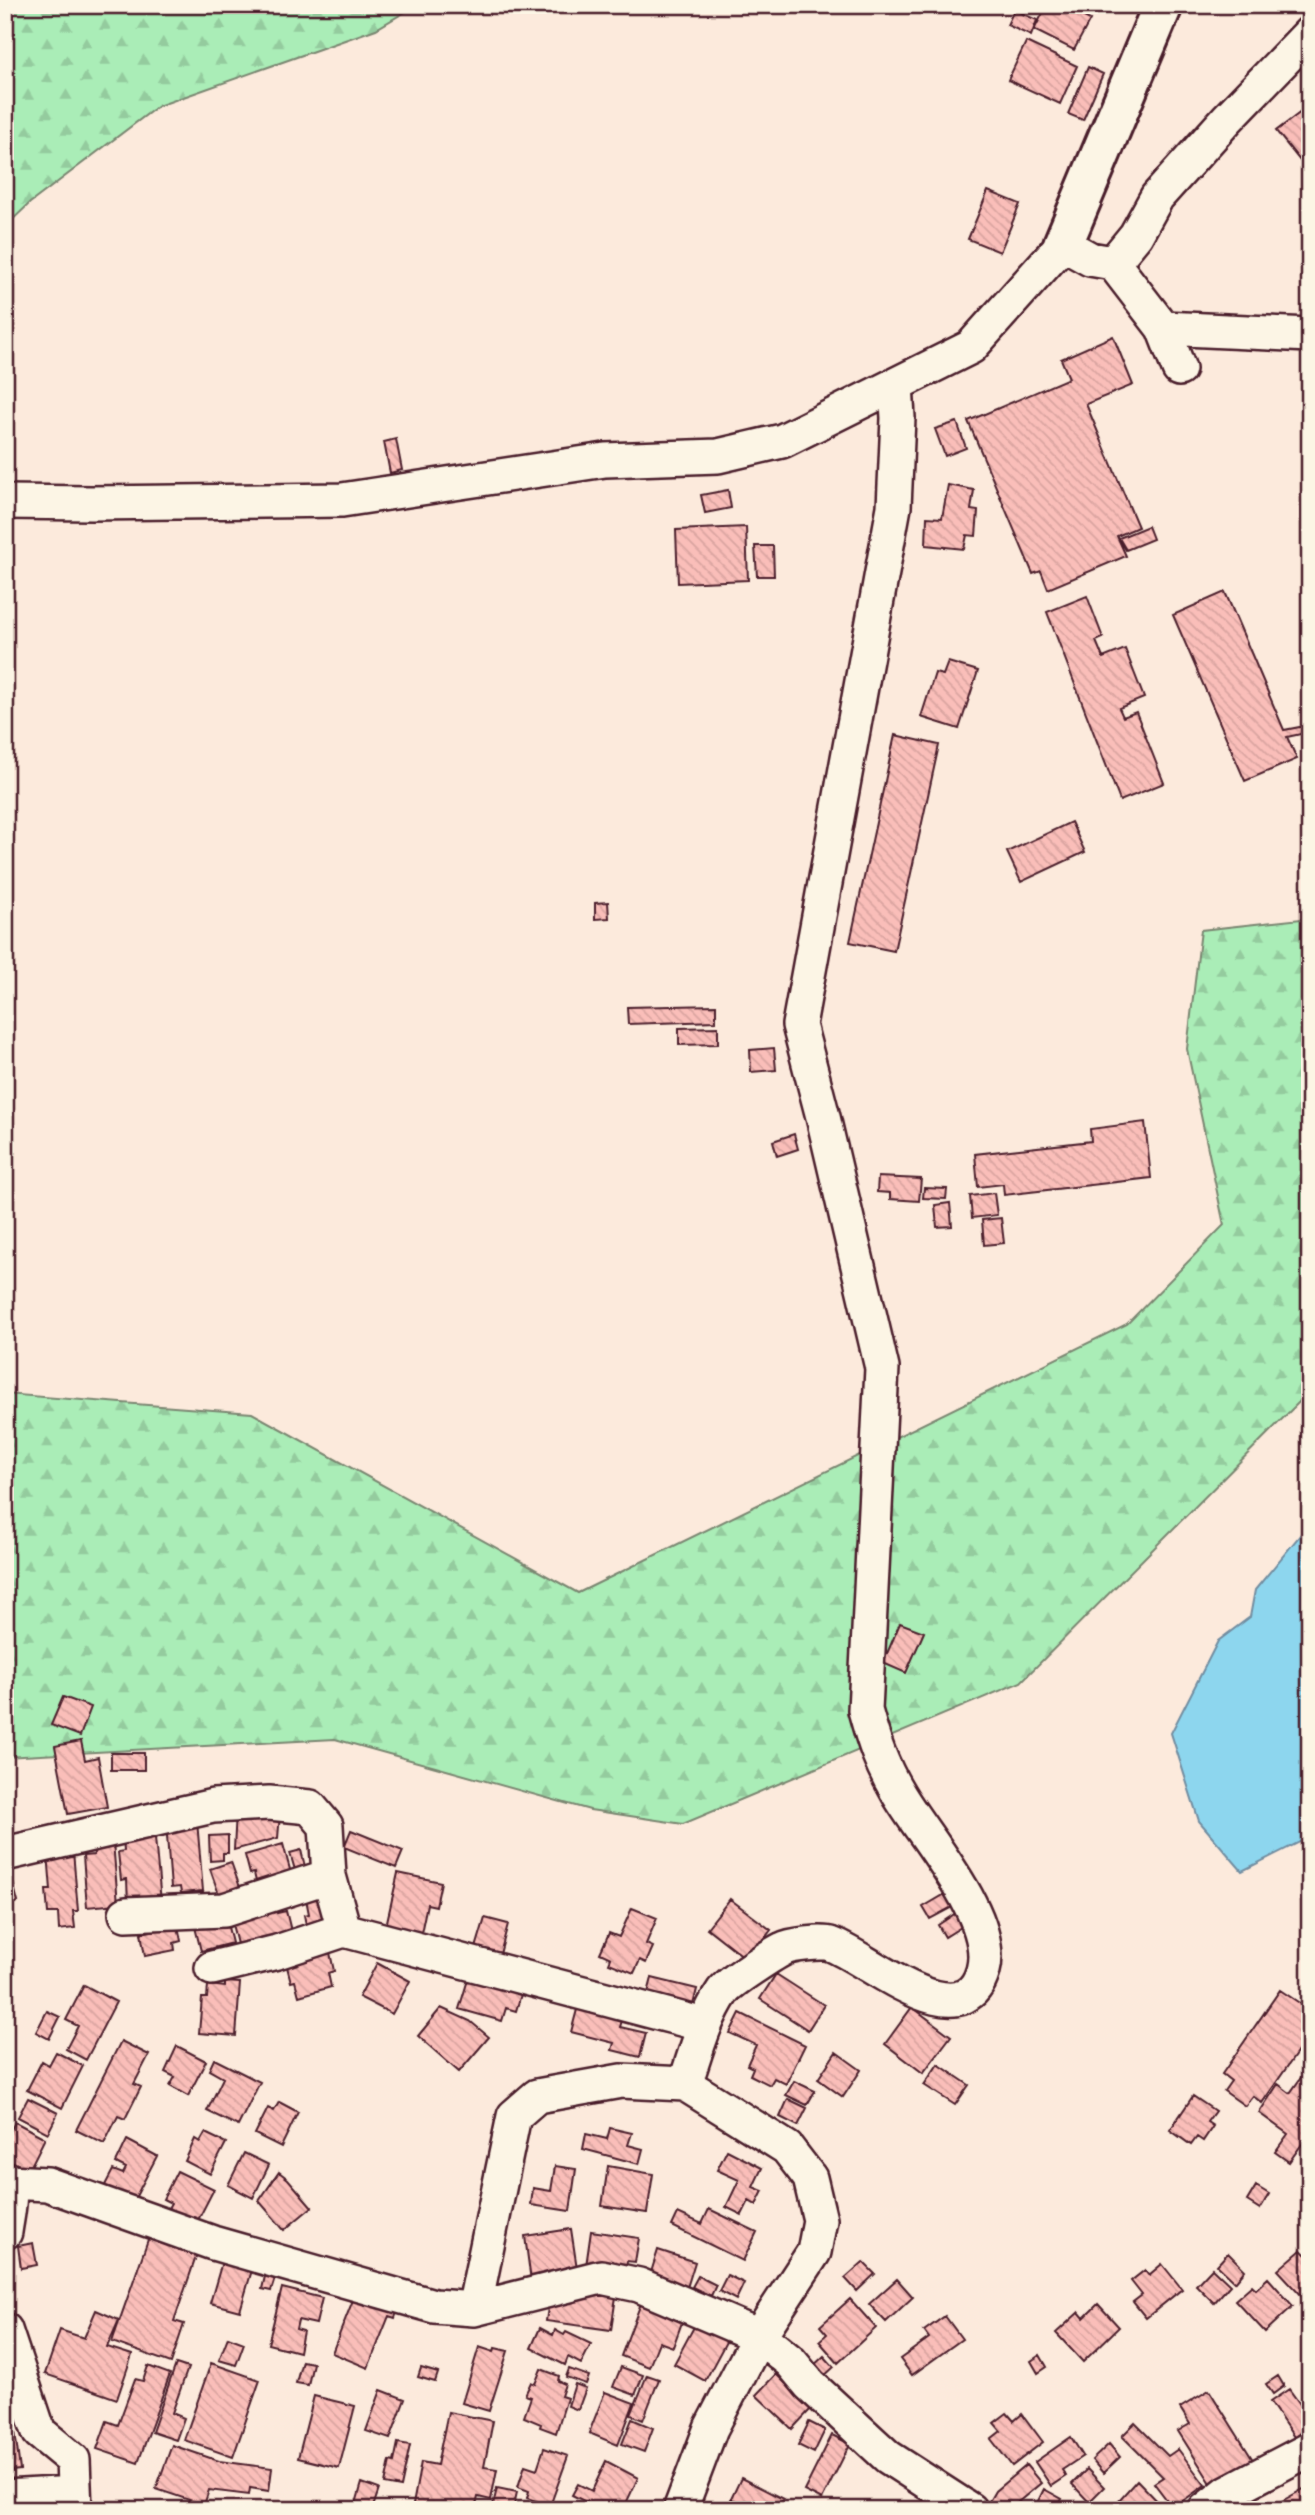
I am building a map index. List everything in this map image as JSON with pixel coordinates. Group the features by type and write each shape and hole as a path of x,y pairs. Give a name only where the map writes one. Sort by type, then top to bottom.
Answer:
{"street":[{"path":"5,502 342,500 605,460 718,456 782,442 971,347 1063,244 1163,5"},
{"path":"1113,263 1136,235 1157,197 1310,33"},
{"path":"1063,244 1090,259 1113,263 1163,328 1179,369"},
{"path":"1163,328 1310,335"},
{"path":"685,2084 704,2025 724,1989 786,1947 828,1942 923,1995 951,2000 970,1990 981,1977 984,1965 979,1926 951,1871 899,1796 877,1755 864,1710 882,1368 799,1025 894,507 898,418 896,385"},
{"path":"5,1854 213,1806 269,1803 310,1807 326,1826 329,1876 344,1930"},
{"path":"126,1914 224,1910 329,1876"},
{"path":"212,1968 277,1952 344,1930 704,2025"},
{"path":"474,2309 514,2116 537,2096 621,2081 685,2084 787,2148 810,2178 820,2220 814,2252 759,2336 711,2428 680,2510"},
{"path":"5,2232 7,2180 47,2184 213,2243 434,2306 474,2309 601,2277 639,2285 759,2336 791,2362 810,2385 888,2457 970,2510"},
{"path":"5,2330 12,2371 39,2432 73,2460 74,2501 5,2497"},
{"path":"1205,2510 1228,2492 1310,2449"}],"green space":[{"path":"5,5 417,5 376,29 158,106 30,203 5,227"},
{"path":"1310,918 1310,1391 1021,1682 683,1824 590,1810 335,1739 5,1757 5,1394 252,1413 578,1593 1127,1324 1224,1225 1187,1049 1201,930"}],"water":[{"path":"1310,1523 1310,1837 1242,1871 1199,1821 1171,1733 1218,1641 1250,1617 1255,1590"}],"building":[{"path":"1047,5 1069,5 1068,9 1090,20 1074,50 1034,30"},
{"path":"1014,10 1037,20 1031,36 1007,25"},
{"path":"1026,42 1077,66 1060,104 1008,80"},
{"path":"1088,67 1103,74 1083,120 1068,114"},
{"path":"1310,105 1310,155 1301,162 1276,131"},
{"path":"988,191 1020,204 1000,252 968,239"},
{"path":"1113,336 1133,385 1086,404 1138,527 1117,536 1126,556 1048,589 1041,571 1033,574 968,421 1069,378 1061,359"},
{"path":"957,422 966,448 945,456 935,429"},
{"path":"396,439 402,470 390,473 384,442"},
{"path":"948,485 974,490 971,510 978,511 976,536 967,535 964,549 926,545 927,517 942,518"},
{"path":"728,490 731,508 705,513 701,495"},
{"path":"1148,526 1153,539 1126,550 1119,538"},
{"path":"746,527 748,580 678,583 676,530"},
{"path":"755,546 773,546 774,576 757,576"},
{"path":"1225,592 1284,730 1310,725 1310,732 1287,737 1297,759 1245,781 1173,615"},
{"path":"1087,596 1103,638 1096,641 1103,658 1125,649 1144,698 1119,708 1123,717 1136,712 1164,783 1120,801 1047,612"},
{"path":"948,662 978,671 959,729 921,717 935,673 943,675"},
{"path":"895,735 939,745 894,951 850,942"},
{"path":"1071,822 1085,852 1021,882 1007,852"},
{"path":"608,902 609,918 595,919 595,903"},
{"path":"716,1005 716,1021 628,1024 627,1007"},
{"path":"718,1027 718,1044 679,1045 679,1028"},
{"path":"774,1048 776,1070 751,1072 750,1050"},
{"path":"1145,1122 1151,1178 1004,1195 1003,1184 978,1187 975,1154 1091,1141 1090,1129"},
{"path":"794,1134 798,1149 777,1156 773,1141"},
{"path":"878,1177 921,1179 919,1201 890,1199 890,1193 877,1192"},
{"path":"924,1188 947,1189 946,1199 923,1198"},
{"path":"994,1193 997,1215 972,1218 970,1196"},
{"path":"950,1203 952,1226 937,1227 935,1205"},
{"path":"1001,1218 1004,1243 984,1245 982,1220"},
{"path":"900,1623 924,1632 906,1673 883,1663"},
{"path":"63,1697 91,1707 80,1736 51,1725"},
{"path":"81,1741 85,1760 98,1757 107,1807 68,1814 55,1746"},
{"path":"111,1753 144,1753 144,1770 111,1770"},
{"path":"236,1811 280,1814 278,1838 234,1850"},
{"path":"197,1821 203,1891 181,1893 180,1887 171,1888 166,1823"},
{"path":"154,1827 161,1902 128,1905 127,1879 121,1880 118,1852 124,1851 123,1838"},
{"path":"351,1830 403,1851 396,1868 344,1847"},
{"path":"228,1835 228,1853 223,1853 223,1860 210,1861 209,1836"},
{"path":"113,1841 118,1904 87,1907 83,1856 94,1855 93,1843"},
{"path":"283,1844 292,1877 257,1886 254,1873 250,1874 245,1855"},
{"path":"301,1850 305,1867 295,1870 290,1853"},
{"path":"73,1851 78,1911 73,1911 75,1928 59,1930 58,1913 48,1913 46,1890 51,1890 48,1853"},
{"path":"5,1859 18,1902 5,1906"},
{"path":"231,1862 242,1893 221,1900 210,1869"},
{"path":"398,1873 441,1882 436,1906 427,1904 421,1933 386,1926"},
{"path":"947,1893 954,1906 930,1919 923,1907"},
{"path":"325,1895 332,1929 308,1934 304,1915 309,1914 306,1899"},
{"path":"730,1899 771,1930 748,1960 707,1928"},
{"path":"275,1908 277,1913 286,1911 291,1931 237,1944 231,1920"},
{"path":"632,1908 657,1918 646,1944 653,1947 646,1963 640,1960 634,1973 609,1963 611,1958 600,1953 609,1933 619,1937"},
{"path":"959,1911 966,1924 945,1937 938,1925"},
{"path":"485,1918 508,1924 500,1954 476,1948"},
{"path":"226,1919 232,1943 201,1951 195,1927"},
{"path":"178,1926 181,1941 174,1943 175,1950 145,1956 141,1933"},
{"path":"329,1948 334,1971 328,1973 331,1987 299,1996 295,1981 291,1982 285,1959"},
{"path":"377,1963 410,1981 392,2014 359,1997"},
{"path":"470,1973 522,1991 516,2011 506,2008 502,2021 459,2009"},
{"path":"776,1974 824,2005 808,2030 760,1999"},
{"path":"652,1978 697,1989 692,2009 647,1997"},
{"path":"225,1982 240,1983 236,2036 199,2033 202,1998 207,1998 208,1985 225,1987"},
{"path":"84,1985 116,2002 86,2060 66,2049 78,2026 66,2020"},
{"path":"1280,1990 1310,2010 1310,2034 1262,2103 1253,2096 1245,2106 1224,2091 1231,2081 1222,2074"},
{"path":"579,2002 624,2014 620,2027 646,2033 640,2057 612,2050 614,2043 571,2032"},
{"path":"912,2007 951,2036 923,2073 885,2044"},
{"path":"441,2008 470,2021 489,2037 459,2072 418,2036"},
{"path":"47,2011 60,2017 49,2039 36,2032"},
{"path":"740,2013 805,2045 786,2084 774,2078 770,2085 750,2075 753,2068 747,2065 756,2045 730,2033"},
{"path":"121,2041 149,2055 134,2084 141,2087 125,2119 118,2116 104,2144 76,2130"},
{"path":"177,2046 206,2061 188,2096 170,2086 175,2077 165,2072"},
{"path":"56,2052 83,2066 62,2108 27,2090 42,2061 49,2065"},
{"path":"836,2052 861,2070 843,2097 818,2079"},
{"path":"214,2059 260,2082 238,2126 207,2111 223,2078 209,2070"},
{"path":"938,2064 969,2085 955,2105 924,2085"},
{"path":"1310,2065 1310,2133 1289,2162 1275,2152 1288,2134 1259,2113 1278,2084 1290,2093"},
{"path":"794,2081 815,2091 807,2105 786,2095"},
{"path":"1193,2096 1215,2111 1207,2122 1213,2126 1203,2141 1197,2137 1191,2145 1170,2130"},
{"path":"28,2098 58,2113 48,2133 18,2117"},
{"path":"788,2099 807,2108 798,2126 780,2117"},
{"path":"279,2102 298,2112 281,2147 255,2134 268,2108 274,2111"},
{"path":"15,2122 45,2138 29,2170 5,2158 5,2141"},
{"path":"610,2128 632,2133 628,2145 643,2149 639,2164 583,2149 586,2134 607,2139"},
{"path":"205,2133 226,2143 210,2174 185,2161 195,2139 200,2142"},
{"path":"127,2140 157,2156 132,2204 103,2189 113,2170 123,2174 126,2168 116,2163"},
{"path":"727,2150 762,2168 753,2187 763,2191 756,2205 749,2201 742,2215 726,2207 739,2180 717,2170"},
{"path":"244,2153 269,2165 253,2198 228,2185"},
{"path":"555,2166 576,2169 570,2211 531,2205 533,2188 551,2191"},
{"path":"608,2166 653,2174 647,2213 602,2206"},
{"path":"177,2171 214,2189 197,2222 168,2208 171,2203 163,2199"},
{"path":"279,2172 312,2207 284,2230 259,2201"},
{"path":"1256,2186 1269,2194 1260,2209 1247,2201"},
{"path":"709,2209 757,2232 743,2261 672,2226 678,2213 702,2224"},
{"path":"571,2229 578,2275 532,2289 525,2236"},
{"path":"151,2231 199,2248 174,2321 184,2324 171,2363 112,2342"},
{"path":"591,2231 639,2238 635,2262 627,2261 625,2272 586,2266"},
{"path":"33,2243 37,2265 21,2268 18,2246"},
{"path":"658,2250 695,2262 685,2294 648,2282"},
{"path":"1301,2250 1310,2259 1310,2292 1304,2298 1278,2270"},
{"path":"1228,2253 1245,2270 1235,2282 1217,2265"},
{"path":"222,2262 252,2270 240,2311 210,2303"},
{"path":"863,2262 875,2274 857,2291 845,2278"},
{"path":"1162,2264 1182,2289 1146,2318 1133,2302 1142,2295 1131,2281 1145,2270 1149,2275"},
{"path":"1212,2268 1230,2285 1214,2303 1196,2285"},
{"path":"266,2272 276,2275 271,2291 262,2289"},
{"path":"727,2275 744,2283 736,2300 719,2291"},
{"path":"698,2276 716,2285 711,2296 692,2287"},
{"path":"1268,2278 1293,2306 1265,2332 1235,2300 1252,2285 1256,2289"},
{"path":"897,2279 913,2297 886,2322 869,2304"},
{"path":"282,2288 322,2298 316,2324 298,2320 296,2329 303,2331 299,2352 268,2344"},
{"path":"617,2290 611,2330 546,2321 549,2301"},
{"path":"373,2295 400,2303 395,2318 389,2316 368,2368 332,2353 353,2300 370,2306"},
{"path":"643,2298 685,2314 673,2347 659,2342 649,2367 621,2356"},
{"path":"850,2299 876,2328 838,2363 819,2341 827,2334 820,2326"},
{"path":"1098,2304 1119,2327 1083,2362 1056,2333 1079,2312 1084,2318"},
{"path":"96,2310 119,2320 107,2347 132,2355 117,2399 45,2374 60,2330 84,2338"},
{"path":"945,2316 962,2339 912,2375 900,2359 929,2338 924,2331"},
{"path":"696,2323 727,2340 705,2381 674,2364"},
{"path":"540,2328 553,2335 555,2330 564,2335 566,2332 591,2344 581,2364 568,2357 565,2365 531,2348"},
{"path":"228,2337 244,2343 236,2365 219,2360"},
{"path":"479,2347 494,2352 495,2348 508,2351 489,2411 462,2403"},
{"path":"1040,2355 1047,2367 1038,2373 1031,2361"},
{"path":"824,2356 834,2367 822,2378 812,2367"},
{"path":"302,2361 313,2363 308,2385 296,2383"},
{"path":"211,2363 260,2380 233,2457 184,2440"},
{"path":"176,2364 188,2368 172,2413 184,2418 176,2440 152,2432"},
{"path":"148,2366 170,2374 138,2463 97,2449 107,2421 118,2425 135,2379 143,2381"},
{"path":"621,2367 643,2375 635,2395 613,2387"},
{"path":"421,2368 438,2373 435,2382 418,2377"},
{"path":"541,2369 559,2376 558,2381 565,2384 561,2396 567,2398 556,2433 524,2417 531,2397 525,2395 531,2382 535,2384"},
{"path":"569,2369 589,2376 586,2384 566,2377"},
{"path":"776,2374 811,2409 792,2429 756,2395"},
{"path":"647,2375 659,2379 643,2420 631,2415"},
{"path":"1278,2376 1284,2386 1273,2394 1266,2384"},
{"path":"575,2384 586,2388 578,2410 568,2406"},
{"path":"1289,2389 1310,2418 1310,2426 1294,2437 1270,2402"},
{"path":"381,2390 405,2399 390,2439 366,2431"},
{"path":"1209,2390 1253,2460 1212,2485 1178,2431 1190,2424 1180,2408"},
{"path":"605,2392 634,2403 618,2445 589,2433"},
{"path":"314,2396 355,2406 339,2468 298,2458"},
{"path":"11,2401 20,2470 11,2471 11,2479 5,2480 5,2402"},
{"path":"448,2412 493,2421 484,2467 497,2469 491,2500 478,2497 475,2510 412,2510 421,2462 437,2465"},
{"path":"1007,2413 1014,2421 1022,2414 1043,2442 1012,2466 991,2439 1001,2431 994,2423"},
{"path":"632,2419 653,2428 644,2452 622,2444"},
{"path":"809,2422 825,2430 814,2453 798,2445"},
{"path":"1135,2423 1168,2456 1178,2449 1205,2485 1173,2508 1154,2483 1163,2477 1122,2436"},
{"path":"832,2435 850,2444 822,2500 804,2491"},
{"path":"1071,2437 1083,2456 1062,2470 1066,2476 1051,2486 1035,2462"},
{"path":"398,2443 410,2445 401,2487 385,2484 390,2461 394,2462"},
{"path":"1109,2444 1120,2457 1103,2473 1092,2460"},
{"path":"172,2445 219,2461 272,2468 269,2491 250,2488 249,2495 209,2490 204,2505 156,2489"},
{"path":"544,2448 568,2456 550,2506 527,2498 529,2491 518,2487 525,2465 537,2469"},
{"path":"606,2461 638,2478 623,2510 582,2510 586,2502 572,2495 578,2484 592,2491"},
{"path":"1026,2465 1041,2483 1017,2503 1027,2510 984,2510 995,2491"},
{"path":"1087,2469 1104,2487 1089,2502 1072,2484"},
{"path":"741,2478 783,2499 778,2510 753,2510 731,2499"},
{"path":"1137,2480 1166,2510 1110,2510"},
{"path":"362,2483 379,2489 372,2510 355,2507"},
{"path":"1307,2487 1310,2492 1310,2510 1266,2510"},
{"path":"497,2488 517,2492 513,2510 492,2510"},
{"path":"1044,2489 1062,2499 1056,2510 1045,2510 1036,2505"}]}
